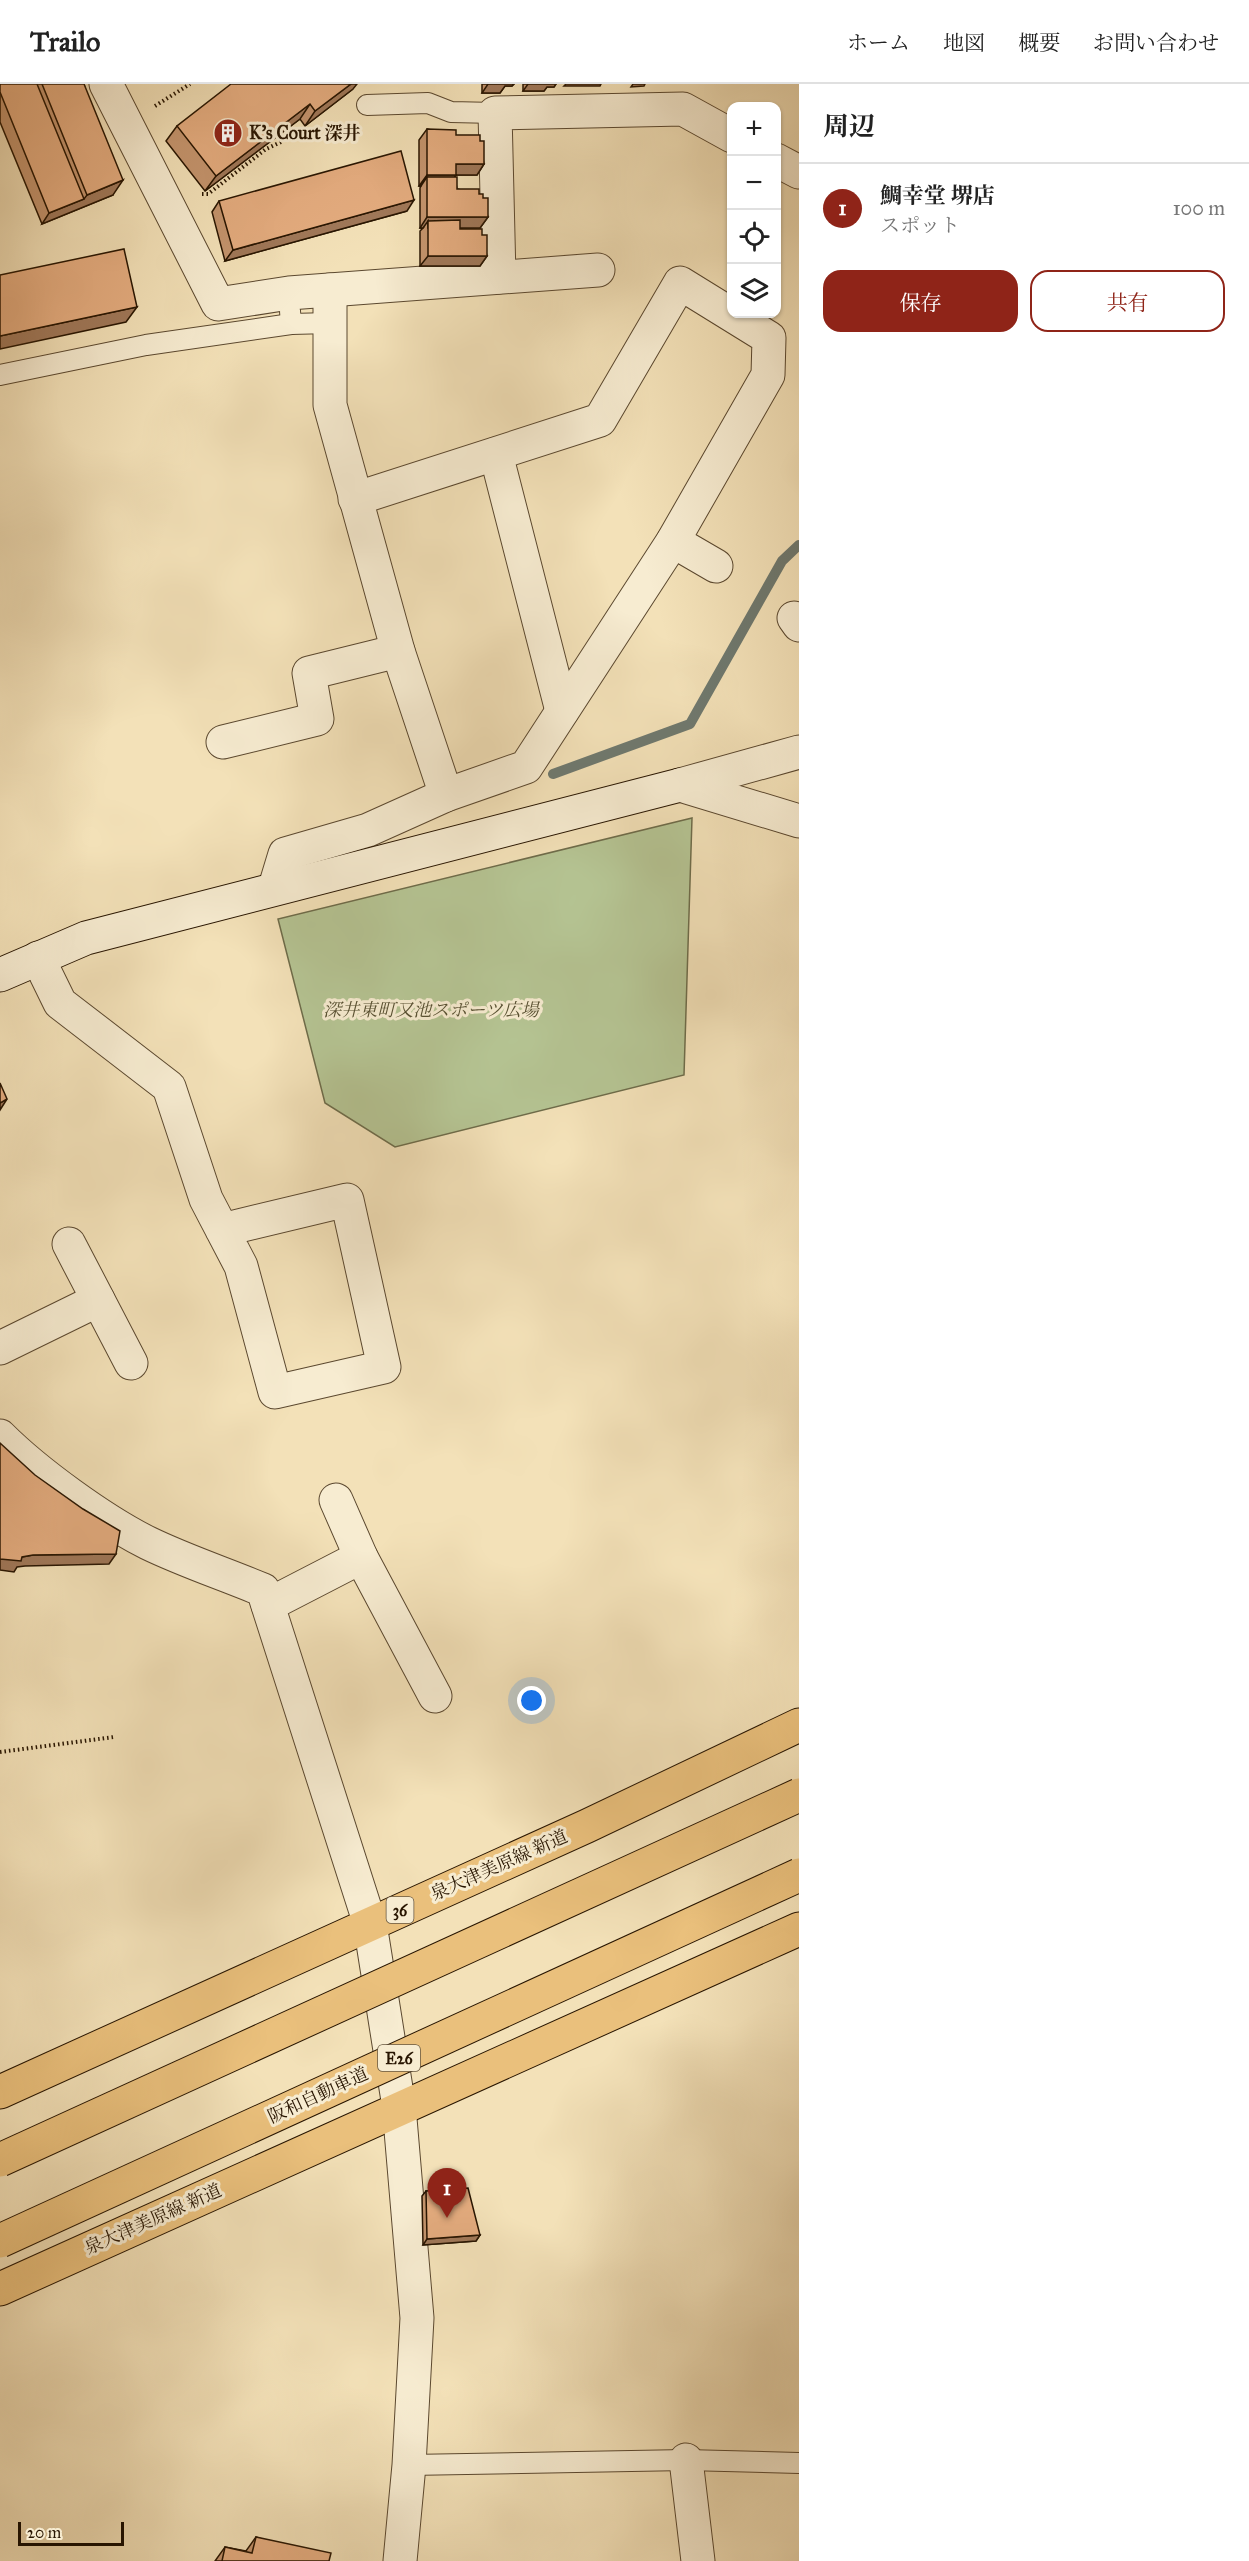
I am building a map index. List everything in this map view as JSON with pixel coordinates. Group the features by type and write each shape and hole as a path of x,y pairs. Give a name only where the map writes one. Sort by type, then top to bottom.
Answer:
{"main road":[{"name":"泉大津美原線 新道","path":"0,2092 597,1821 799,1725"},
{"path":"0,2160 799,1795"},
{"name":"阪和自動車道","path":"0,2241 799,1875"},
{"name":"泉大津美原線 新道","path":"0,2289 799,1929"}],"street":[{"path":"106,84 218,304 290,309 330,290 598,270"},
{"path":"499,277 495,113 683,110 727,133"},
{"path":"781,162 799,172"},
{"path":"275,888 285,854 368,830 446,795 526,767 673,541 768,375 769,338 680,283 600,420 355,499"},
{"path":"330,290 330,405 398,651 446,795"},
{"path":"496,454 562,711"},
{"path":"673,541 716,566"},
{"path":"223,742 317,719 309,673 398,651"},
{"path":"0,975 86,938 799,752"},
{"path":"680,784 799,821"},
{"path":"38,958 60,1004 169,1087 206,1199 222,1230 241,1266 275,1392 384,1367 347,1200 222,1230"},
{"path":"69,1244 131,1363"},
{"path":"0,1348 98,1300"},
{"path":"0,1436 13,1449 86,1505 148,1542 263,1590 370,1924 399,2108 417,2318 409,2465 400,2561"},
{"path":"336,1500 361,1557 435,1696"},
{"path":"268,1605 361,1557"},
{"path":"686,2460 699,2561"}],"lane":[{"path":"367,105 428,103 451,112 495,113"},
{"path":"0,375 146,345 290,309 330,323"},
{"path":"409,2465 686,2460 799,2463"}],"path":[{"path":"201,194 207,194 266,148 281,142"},
{"path":"0,1752 114,1737"}],"green space":[{"name":"深井東町又池スポーツ広場","path":"692,818 684,1075 395,1147 325,1103 278,919"}],"building":[{"path":"0,84 37,84 84,199 49,213 0,92"},
{"path":"42,84 84,84 123,180 87,195"},
{"name":"K's Court 深井","path":"231,84 351,84 315,111 310,104 216,176 177,126"},
{"path":"427,129 456,130 456,135 480,135 480,141 484,141 484,164 456,164 456,175 427,175"},
{"path":"401,151 414,200 233,250 219,201"},
{"path":"427,177 457,177 457,189 479,189 479,194 483,194 483,198 488,198 488,217 427,217"},
{"path":"460,220 460,229 482,229 482,235 487,235 487,256 428,256 428,221"},
{"path":"124,249 137,307 0,336 0,275"},
{"path":"0,1083 7,1099 0,1103"},
{"path":"0,1443 35,1475 83,1509 120,1531 116,1554 33,1555 22,1557 21,1561 0,1559"},
{"path":"468,2188 480,2235 427,2239 426,2191"},
{"path":"256,2537 331,2553 329,2561 222,2561 225,2547 252,2553"}],"waterway":[{"path":"553,774 690,724 782,561 799,545"}],"place":[{"name":"K's Court 深井","path":"228,133"},
{"name":"鯛幸堂 堺店","path":"447,2218"}]}
